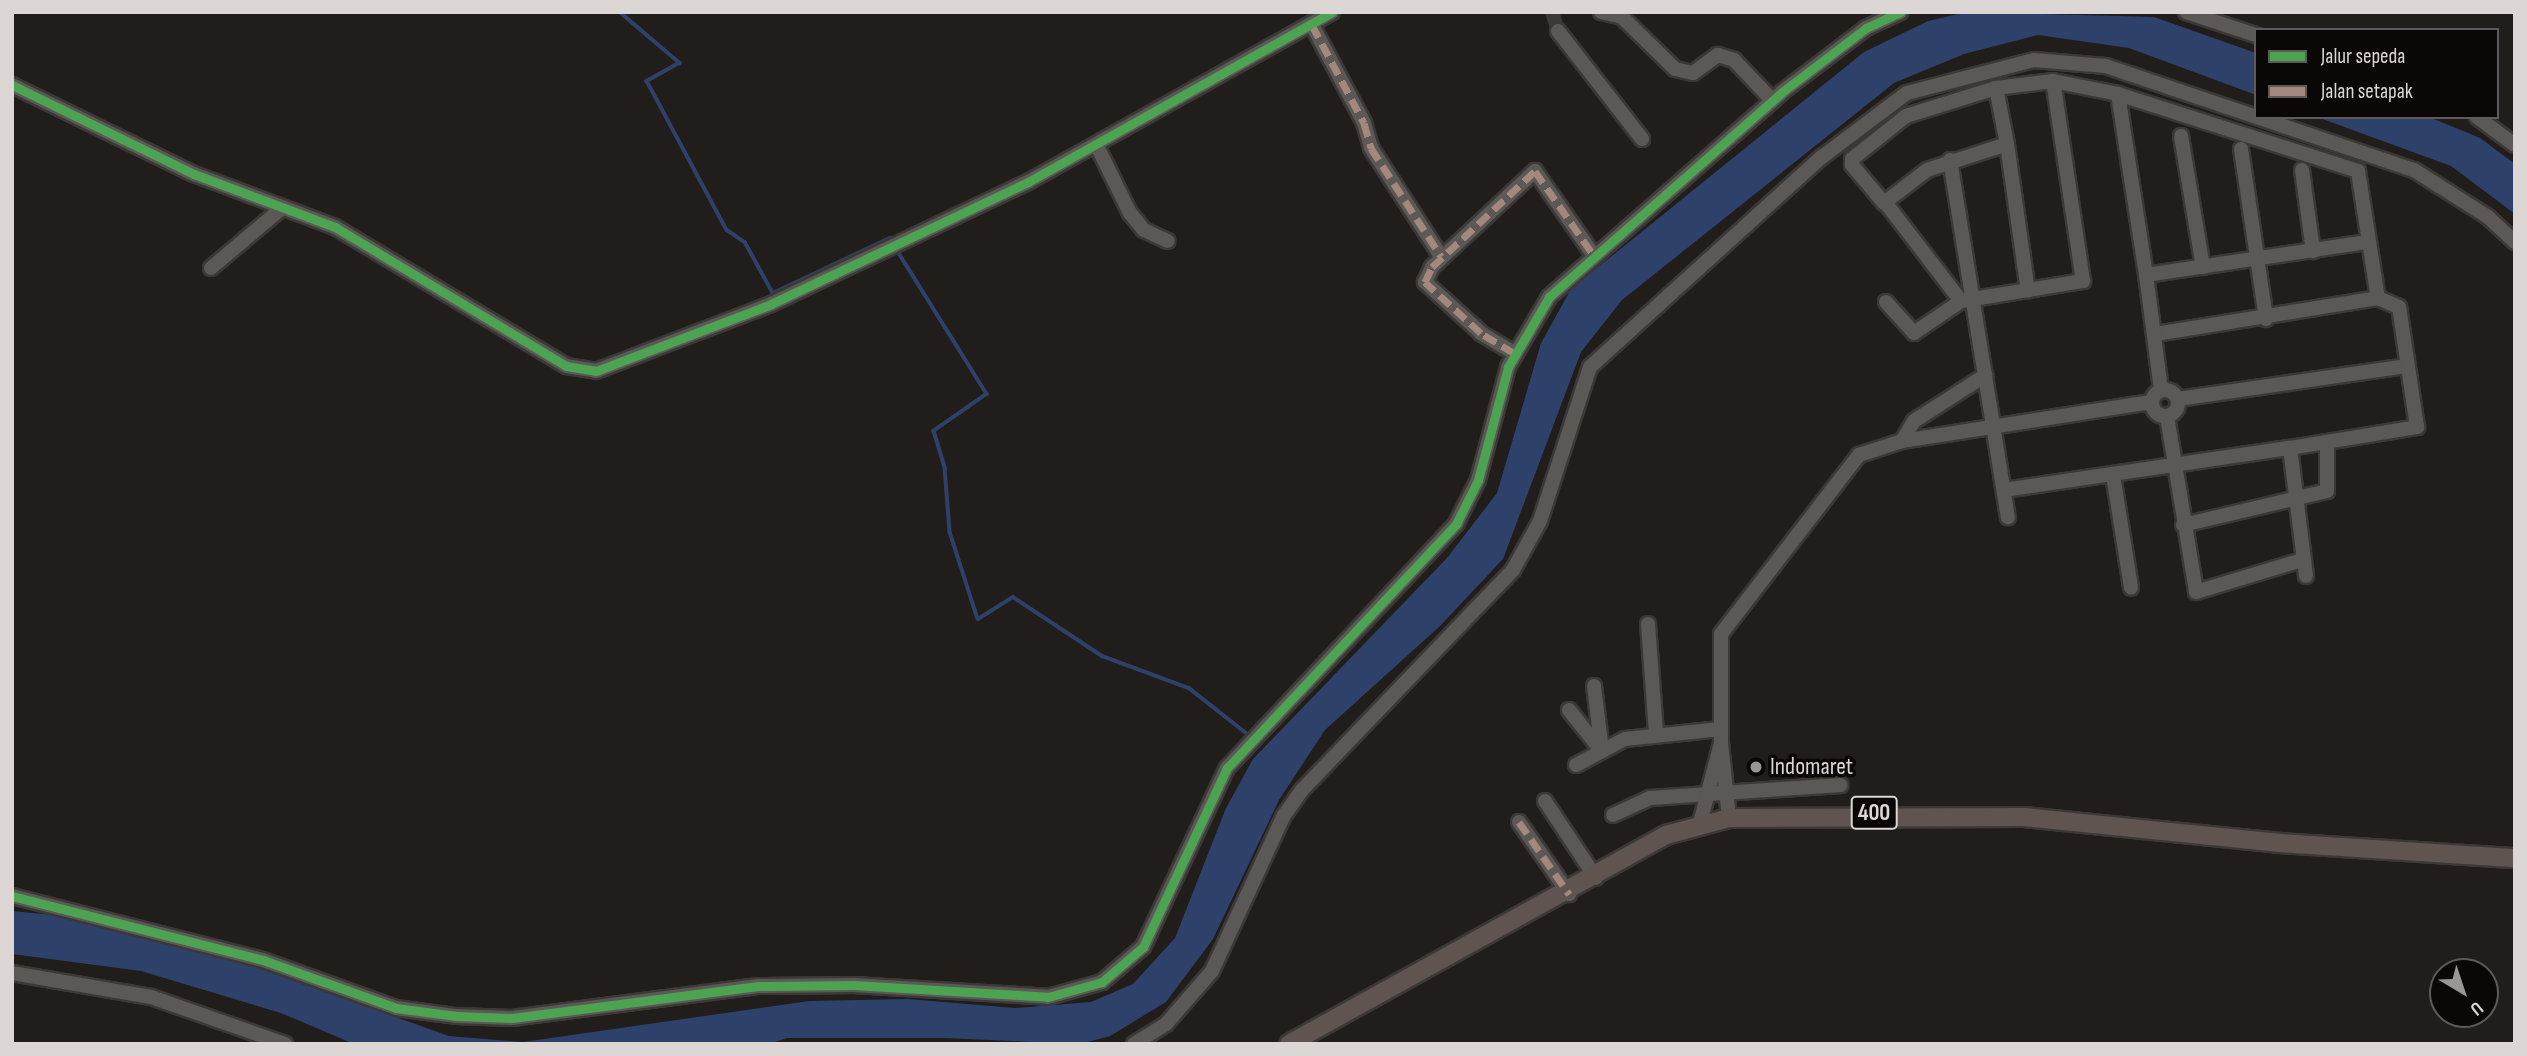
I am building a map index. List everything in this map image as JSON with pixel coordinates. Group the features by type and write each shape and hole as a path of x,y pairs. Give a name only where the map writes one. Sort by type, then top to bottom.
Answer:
{"main road":[{"name":"400","path":"1289,1044 1569,894 1651,842 1700,822 1729,818 2024,817 2281,843 2515,858"}],"street":[{"path":"12,85 194,174 335,228 566,366 596,371 771,304 1097,146 1332,12"},
{"path":"1601,12 1622,17 1675,69 1693,73 1718,55 1734,60 1772,100"},
{"path":"12,896 263,960 396,1008 456,1016 512,1017 758,985 1048,998 1078,991 1123,967 1143,947 1201,814 1253,735 1456,524 1478,480 1514,353 1542,305 1598,248 1772,100 1866,28 1901,12"},
{"path":"2186,12 2254,34"},
{"path":"1312,25 1371,148 1441,256"},
{"path":"1558,31 1642,139"},
{"path":"1134,1044 1166,1024 1212,971 1283,817 1302,790 1513,570 1540,521 1590,367 1822,157 1907,93 2034,60 2106,66 2254,116"},
{"path":"1886,302 1914,333 1967,300 2077,284 2084,275 2053,81"},
{"path":"1967,300 1852,159 1906,116 1996,88 2053,81 2118,94 2282,152 2356,169 2378,298"},
{"path":"1996,88 2007,144 2028,290"},
{"path":"2118,94 2155,334 2156,396 2167,416 2196,592 2302,560"},
{"path":"2263,119 2414,170 2479,210 2515,243"},
{"path":"2480,119 2515,145"},
{"path":"2181,136 2203,267"},
{"path":"1885,202 1950,160 2007,144"},
{"path":"1097,146 1130,213 1144,230 1168,241"},
{"path":"2241,149 2266,319"},
{"path":"1950,160 1967,300 1986,375 2008,517"},
{"path":"2302,170 2313,251"},
{"path":"1514,353 1481,333 1424,281 1441,256 1535,171 1598,248"},
{"path":"211,268 282,208"},
{"path":"2146,275 2368,242"},
{"path":"2004,490 2174,467 2327,442 2417,434 2399,307 2378,298 2266,319 2155,334"},
{"path":"1729,818 1721,736 1721,634 1845,466 1874,447 1902,441 1996,428 2156,396 2178,399 2408,366"},
{"path":"1902,441 1914,421 1986,375"},
{"path":"2167,416 2178,399"},
{"path":"2183,525 2294,501 2329,489 2327,442"},
{"path":"2290,448 2294,501 2306,576"},
{"path":"2113,475 2131,588"},
{"path":"1648,624 1656,732"},
{"path":"1594,686 1602,751"},
{"path":"1570,710 1602,751"},
{"path":"1576,765 1602,751 1656,732 1721,736"},
{"path":"1700,822 1721,736"},
{"path":"1613,815 1650,798 1706,797 1841,785"},
{"path":"1545,801 1596,878"},
{"path":"1519,822 1569,894"},
{"path":"12,973 150,997 285,1044"}],"water":[{"path":"1967,12 2154,17 2254,52 2254,94 2129,48 2038,35 1964,54 1894,83 1622,300 1581,352 1503,559 1440,626 1325,730 1279,800 1213,939 1166,1002 1110,1036 1080,1044 945,1038 787,1038 769,1044 354,1044 281,1013 141,971 12,954 12,911 54,915 232,959 449,1036 523,1042 809,1001 908,999 1015,1008 1091,1002 1133,984 1175,938 1226,808 1253,759 1447,558 1497,493 1541,343 1571,289 1864,52 1928,21"},
{"path":"2322,119 2434,119 2480,138 2515,164 2515,214 2451,166"}],"waterway":[{"path":"620,12 680,63 647,81 727,230 745,242 773,293 890,238 893,243"},
{"path":"897,250 987,394 934,431 945,468 950,532 978,619 1013,597 1102,656 1189,688 1250,736"}],"tunnel":[{"path":"1552,12 1558,31"}],"marked path":[{"path":"1312,25 1364,123 1371,148 1441,256"},
{"path":"1514,353 1481,333 1425,282 1432,267 1535,171 1592,253"},
{"path":"1519,822 1569,894"}],"cycle path":[{"path":"12,85 194,174 335,227 566,366 596,371 771,304 1028,182 1332,12"},
{"path":"12,896 263,960 396,1008 456,1016 512,1018 758,986 854,985 1048,997 1102,982 1143,947 1227,768 1456,524 1478,480 1508,367 1549,297 1782,92 1866,28 1901,12"}],"place":[{"name":"Indomaret","path":"1756,767"}]}
